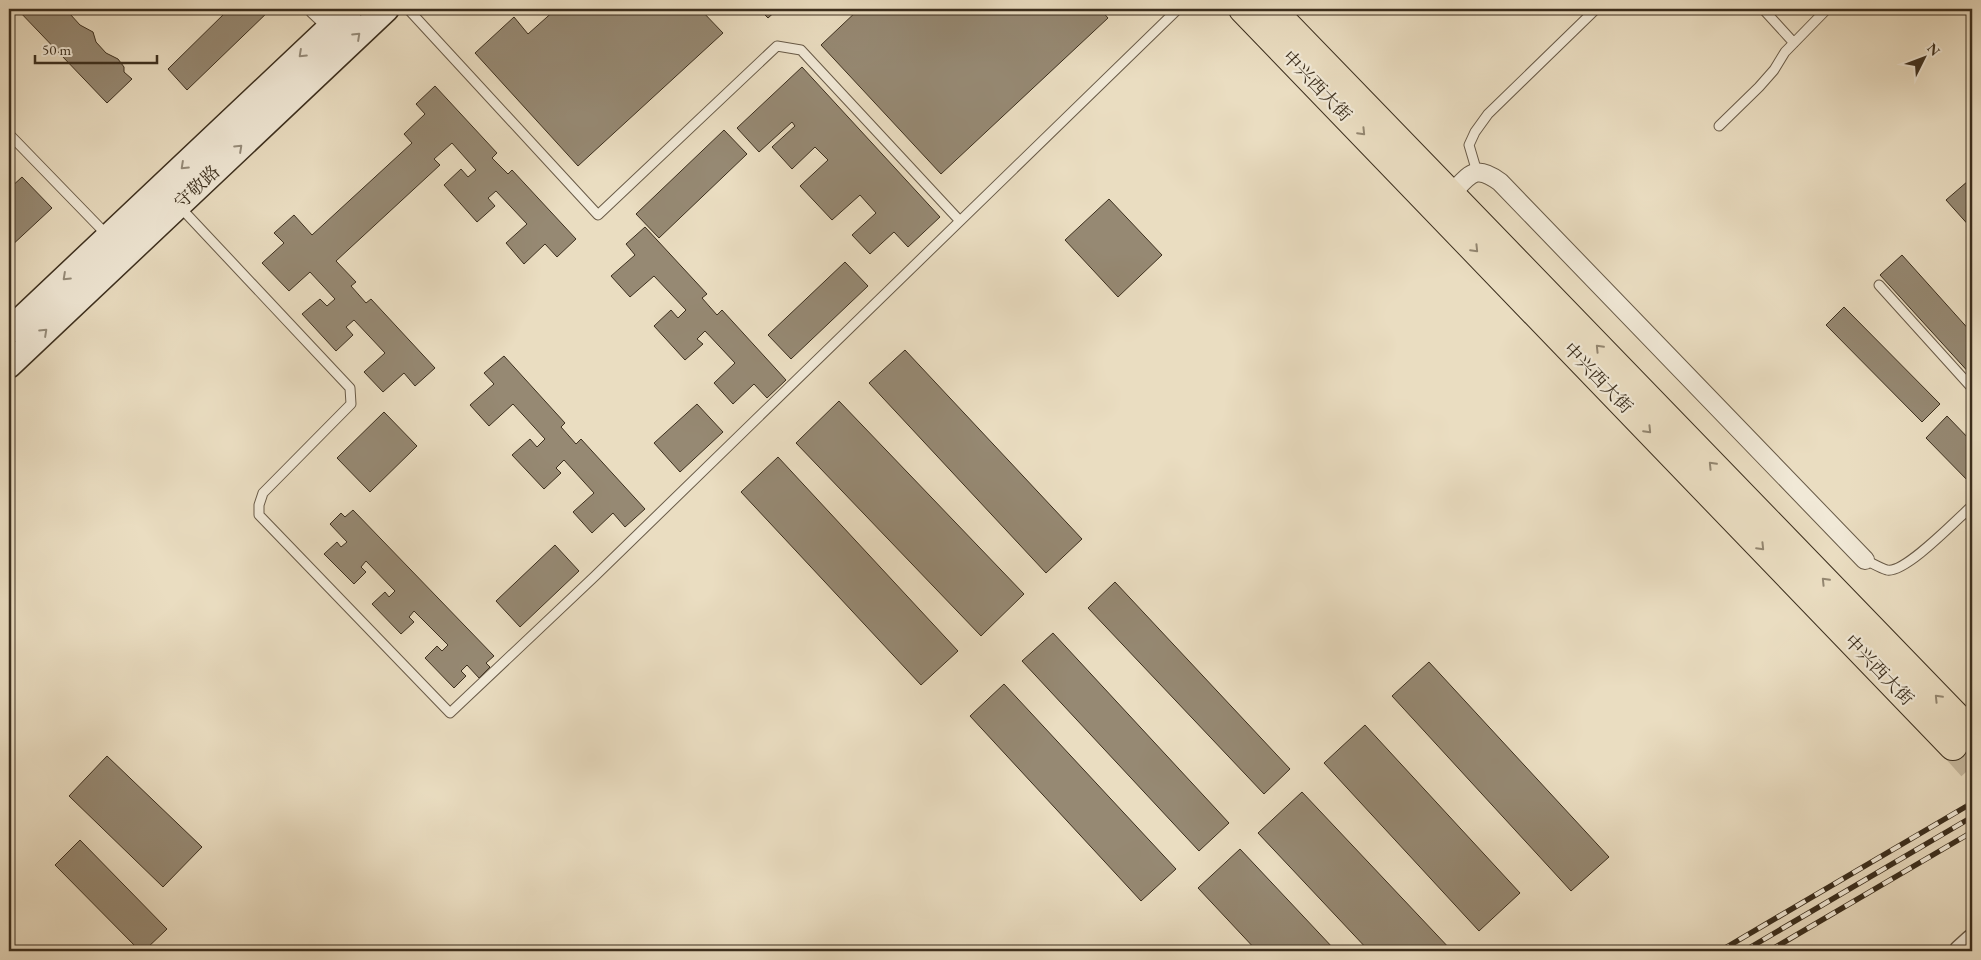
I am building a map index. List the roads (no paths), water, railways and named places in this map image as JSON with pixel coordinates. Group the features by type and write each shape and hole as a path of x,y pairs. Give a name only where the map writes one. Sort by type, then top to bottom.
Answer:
{"main road":[{"name":"守敬路","path":"9,331 350,9"},
{"name":"守敬路","path":"9,365 386,9"},
{"name":"中兴西大街","path":"1244,9 1962,740"},
{"name":"中兴西大街","path":"1271,9 1450,195 1962,740"}],"street":[{"path":"314,9 332,26"},
{"path":"1450,195 1469,176 1477,172 1484,172 1500,182 1865,560"},
{"path":"1960,951 1972,941"}],"lane":[{"path":"408,9 598,215 777,46 801,50 960,221"},
{"path":"178,205 350,388 352,395 351,404 263,493 258,505 259,515 450,713 595,576 1178,9"},
{"path":"1477,172 1469,145 1475,132 1488,114 1596,9"},
{"path":"1763,9 1794,43"},
{"path":"1719,126 1759,87 1794,43 1827,9"},
{"path":"9,134 109,237"},
{"path":"1879,285 1972,388"},
{"path":"1865,560 1888,570 1897,569 1910,562 1972,506"}],"tunnel":[{"path":"1953,746 1972,767"}],"railway":[{"path":"1720,951 1972,803"},
{"path":"1744,951 1972,817"},
{"path":"1769,951 1972,832"}]}
